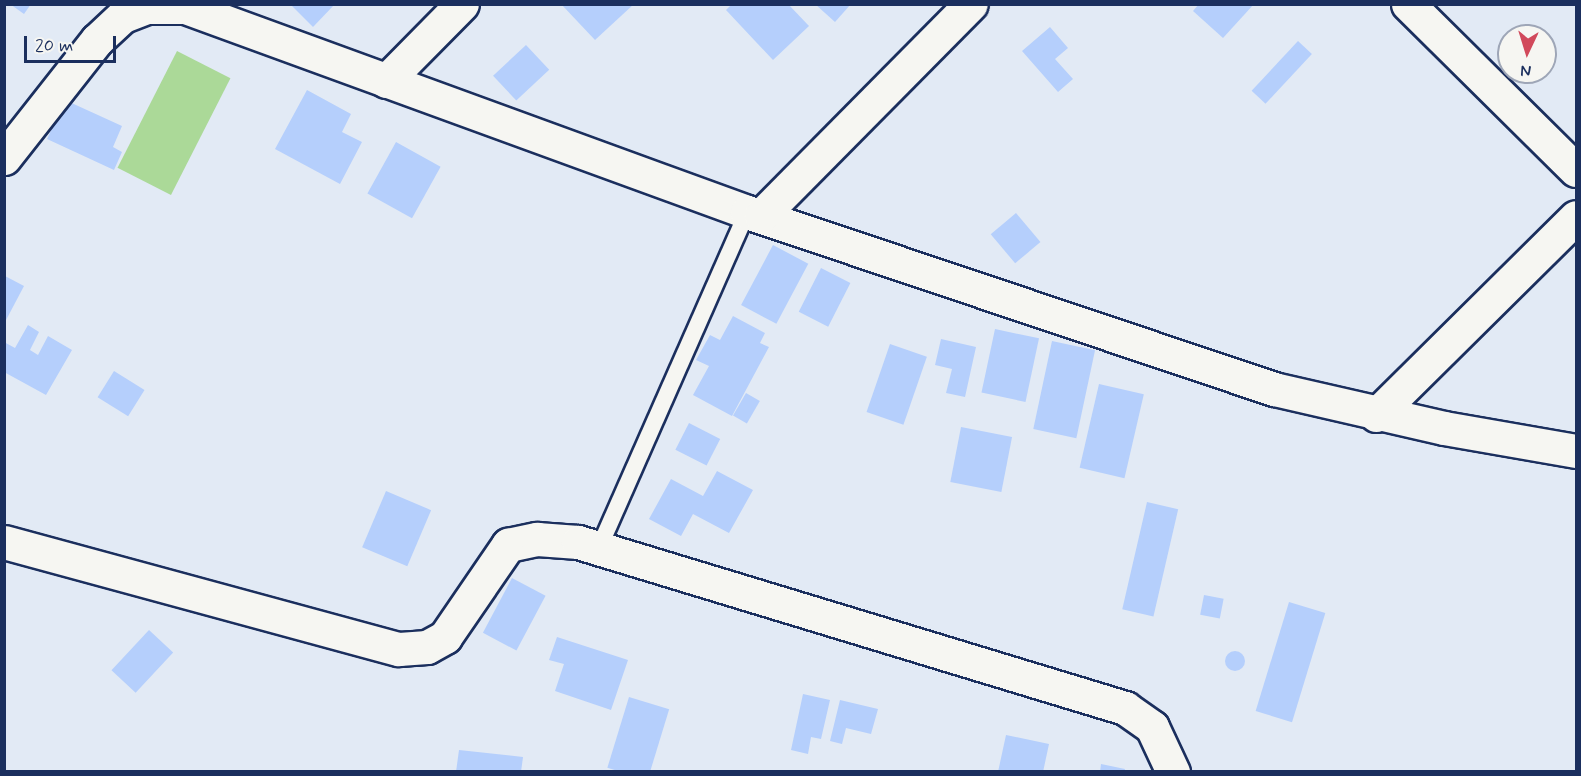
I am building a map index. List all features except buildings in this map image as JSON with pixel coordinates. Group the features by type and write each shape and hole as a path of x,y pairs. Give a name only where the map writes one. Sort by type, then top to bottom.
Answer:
{"street":[{"path":"386,81 462,4"},
{"path":"754,214 971,4"},
{"path":"1408,4 1576,171"},
{"path":"4,158 97,40 123,16 146,7 179,6 754,214 1274,389 1377,415 1576,451"},
{"path":"1377,415 1576,218"},
{"path":"4,542 399,649 426,647 445,637 508,545 555,539 599,548 1125,708 1152,727 1173,771"}],"lane":[{"path":"599,548 754,214"}],"green space":[{"path":"177,51 230,78 171,195 118,168"}]}
